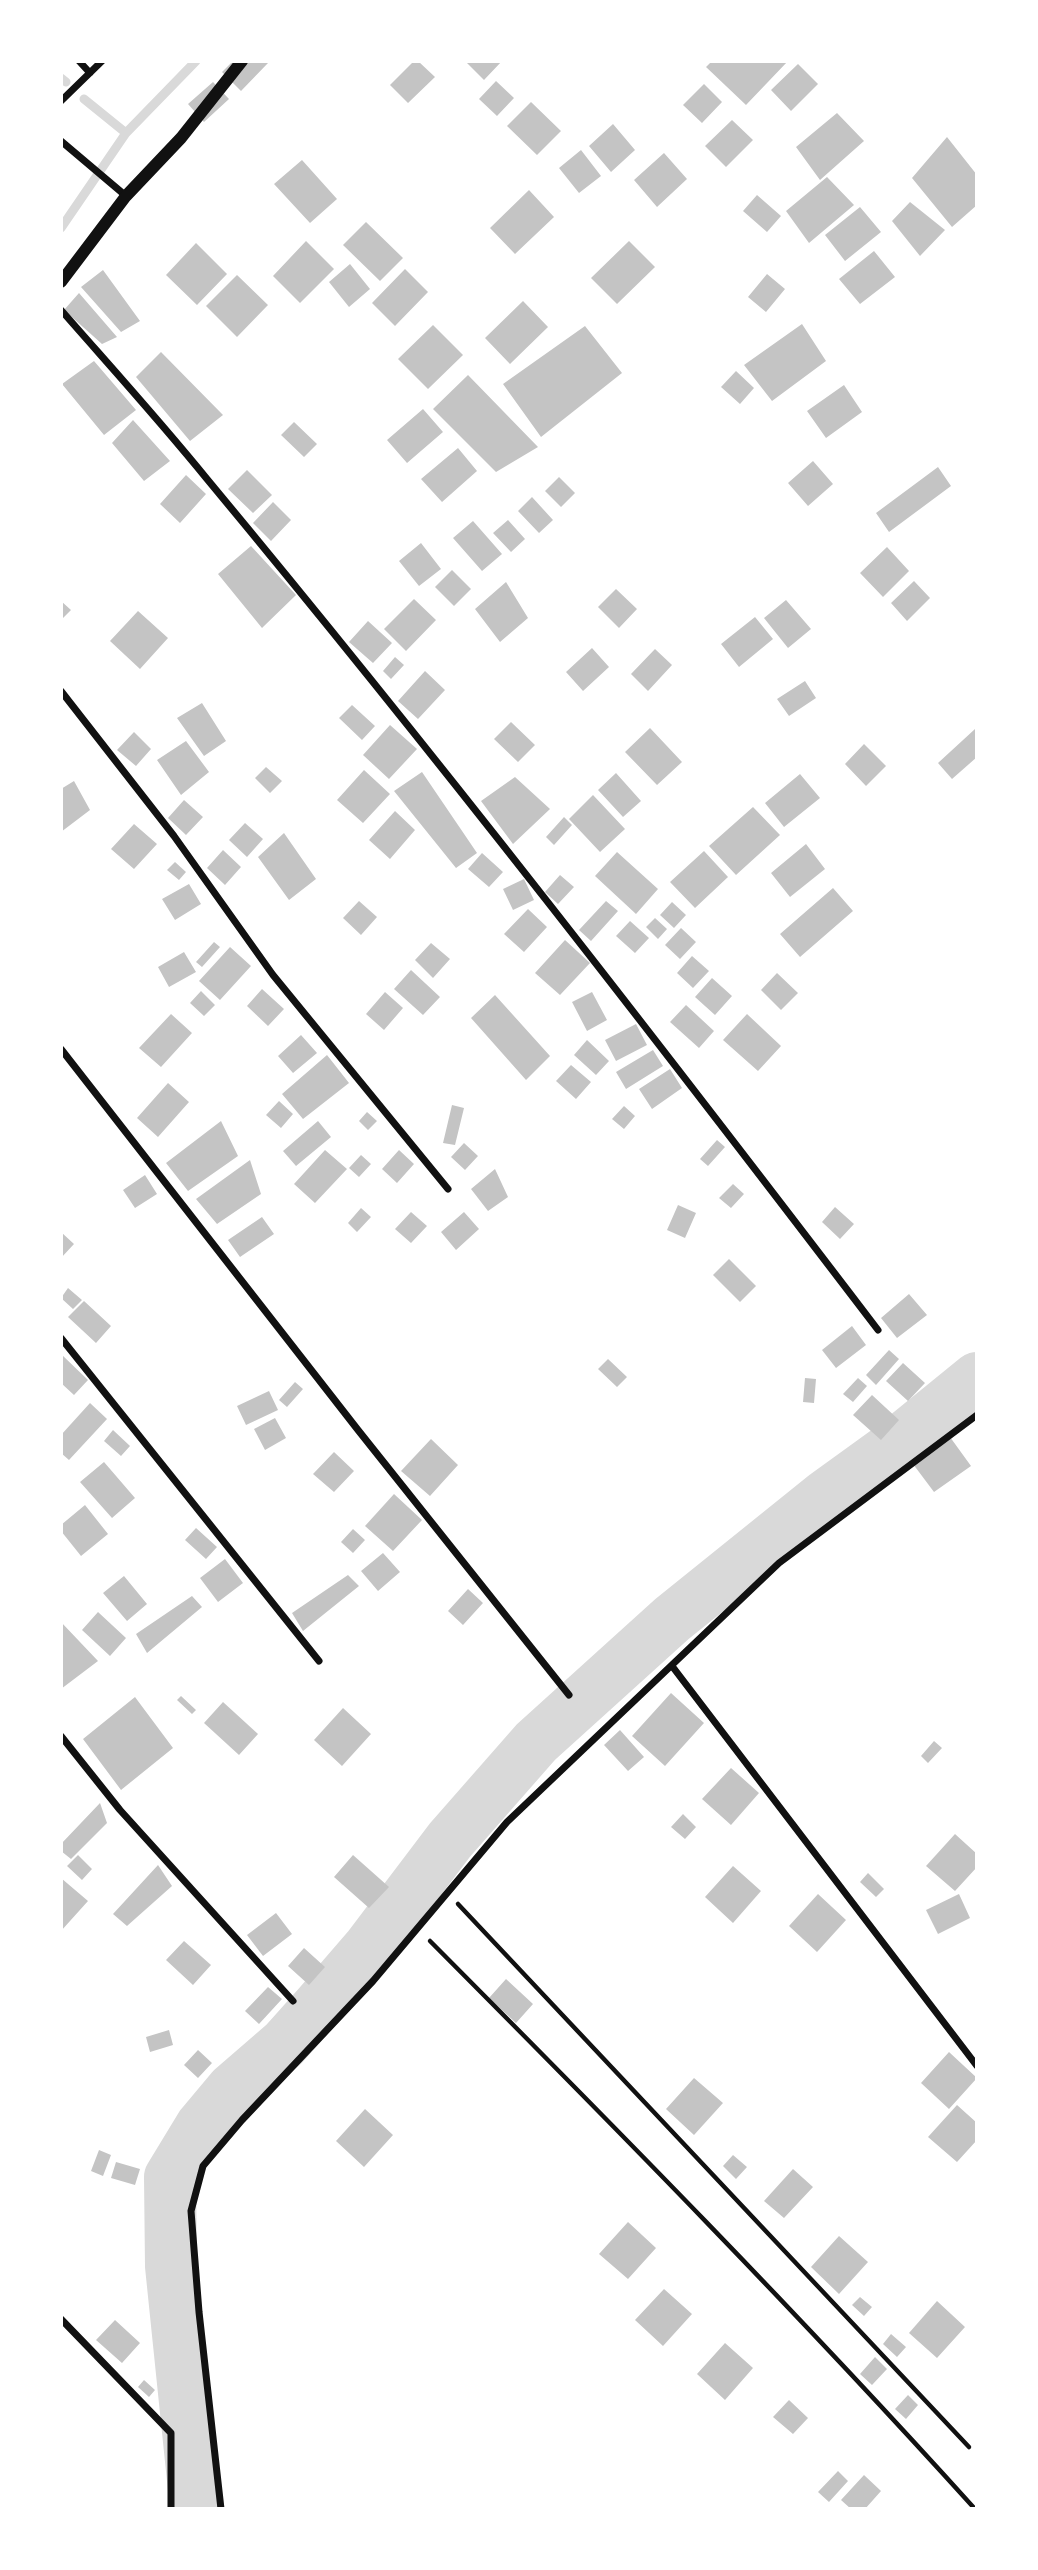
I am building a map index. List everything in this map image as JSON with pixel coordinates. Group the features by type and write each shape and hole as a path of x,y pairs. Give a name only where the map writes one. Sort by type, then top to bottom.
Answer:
{"street":[{"path":"79,61 90,73"},
{"path":"61,101 102,61"},
{"path":"61,282 126,196 180,138 242,61"},
{"path":"61,141 126,196"},
{"path":"61,310 206,477 416,737 692,1086 877,1330"},
{"path":"61,691 174,836 274,975 448,1189"},
{"path":"61,1049 569,1695"},
{"path":"61,1338 319,1661"},
{"path":"221,2509 199,2312 191,2211 203,2166 242,2120 373,1981 507,1822 779,1563 976,1418"},
{"path":"672,1666 977,2066"},
{"path":"61,1736 120,1810 293,2001"},
{"path":"61,2319 171,2432 171,2509"}],"path":[{"path":"447,1893 969,2447"},
{"path":"417,1928 563,2074 871,2394 975,2509"}],"building":[{"path":"233,61 268,63 241,91 222,72"},
{"path":"414,61 418,61 435,77 408,103 390,85"},
{"path":"465,61 502,61 484,80"},
{"path":"712,61 788,61 746,105 706,67"},
{"path":"798,64 818,84 791,111 771,90"},
{"path":"496,81 514,98 497,116 479,99"},
{"path":"213,82 229,99 204,122 188,104"},
{"path":"704,84 722,102 702,123 683,105"},
{"path":"531,102 561,131 537,155 507,126"},
{"path":"837,113 864,141 820,180 796,147"},
{"path":"732,120 753,140 726,167 705,146"},
{"path":"613,124 635,150 611,172 589,146"},
{"path":"947,137 977,175 977,205 952,227 912,178"},
{"path":"581,150 601,176 579,193 559,168"},
{"path":"664,153 687,179 657,207 634,180"},
{"path":"302,160 337,199 310,223 274,184"},
{"path":"827,177 854,205 809,243 786,211"},
{"path":"529,190 554,217 515,254 490,228"},
{"path":"757,195 781,216 767,232 743,211"},
{"path":"910,202 945,230 920,256 892,221"},
{"path":"860,207 881,232 845,261 825,235"},
{"path":"366,222 403,258 380,281 343,245"},
{"path":"306,241 334,269 300,303 273,276"},
{"path":"629,241 655,267 617,304 591,278"},
{"path":"196,243 227,274 197,305 166,275"},
{"path":"874,251 895,277 860,304 839,279"},
{"path":"350,264 370,289 349,307 329,282"},
{"path":"405,269 428,292 395,326 372,303"},
{"path":"103,270 140,321 121,332 81,287"},
{"path":"767,274 785,289 766,312 748,297"},
{"path":"237,275 268,305 237,337 206,306"},
{"path":"79,293 117,337 102,344 64,310"},
{"path":"523,301 548,327 510,364 485,338"},
{"path":"802,324 826,361 772,401 744,365"},
{"path":"433,325 463,355 428,389 398,359"},
{"path":"585,326 622,373 541,437 503,384"},
{"path":"161,352 223,415 190,441 136,377"},
{"path":"94,361 136,410 104,435 62,384"},
{"path":"736,371 754,388 740,404 721,387"},
{"path":"468,375 538,447 496,472 433,409"},
{"path":"844,385 862,412 826,438 807,411"},
{"path":"423,409 443,432 407,463 387,440"},
{"path":"133,420 170,461 144,481 112,443"},
{"path":"294,422 317,444 304,457 281,435"},
{"path":"458,448 477,471 442,502 421,479"},
{"path":"813,461 833,484 808,506 788,483"},
{"path":"938,467 951,486 889,532 876,513"},
{"path":"247,470 272,495 253,513 228,489"},
{"path":"186,475 206,494 180,523 160,504"},
{"path":"559,477 575,493 561,507 545,491"},
{"path":"532,497 553,520 539,533 518,511"},
{"path":"273,502 291,520 271,541 253,523"},
{"path":"508,520 525,539 511,552 493,533"},
{"path":"473,521 502,554 482,571 453,538"},
{"path":"421,543 441,569 419,586 399,561"},
{"path":"251,546 296,595 262,628 218,574"},
{"path":"887,547 909,571 883,597 860,573"},
{"path":"452,570 471,589 454,606 435,587"},
{"path":"914,581 930,598 907,621 891,603"},
{"path":"506,582 528,618 500,642 475,609"},
{"path":"616,589 637,609 619,628 598,607"},
{"path":"414,599 436,620 406,651 384,629"},
{"path":"786,600 811,629 788,648 764,618"},
{"path":"61,601 71,610 61,620"},
{"path":"138,611 168,638 140,669 110,641"},
{"path":"755,617 773,639 739,667 721,644"},
{"path":"368,621 392,643 373,663 349,642"},
{"path":"592,648 609,667 583,691 566,672"},
{"path":"655,649 672,665 648,691 631,674"},
{"path":"395,657 404,665 391,679 383,671"},
{"path":"425,671 445,690 418,719 398,701"},
{"path":"805,681 816,698 789,716 777,699"},
{"path":"202,703 226,741 204,756 177,718"},
{"path":"352,705 375,726 362,740 339,718"},
{"path":"511,722 535,745 518,762 494,739"},
{"path":"390,725 417,749 389,779 363,755"},
{"path":"650,728 682,762 657,785 625,752"},
{"path":"975,729 977,757 952,779 938,763"},
{"path":"134,732 151,749 136,766 117,750"},
{"path":"186,741 209,772 181,795 157,760"},
{"path":"864,744 886,766 866,786 845,764"},
{"path":"266,767 282,781 270,793 255,778"},
{"path":"364,770 390,794 363,823 337,800"},
{"path":"422,772 477,853 456,868 394,791"},
{"path":"616,773 641,801 623,817 598,790"},
{"path":"800,774 820,798 784,827 765,803"},
{"path":"515,777 550,809 513,844 481,801"},
{"path":"74,781 90,810 61,832 61,789"},
{"path":"593,795 625,829 600,852 569,819"},
{"path":"184,800 203,817 186,835 168,818"},
{"path":"753,807 780,835 736,875 709,846"},
{"path":"395,811 415,830 390,859 369,840"},
{"path":"564,817 572,825 554,845 546,837"},
{"path":"245,823 263,839 247,857 229,840"},
{"path":"134,824 157,844 134,869 111,849"},
{"path":"284,833 316,879 289,900 258,857"},
{"path":"806,844 825,869 790,897 771,873"},
{"path":"223,850 241,867 225,885 207,868"},
{"path":"704,851 728,877 695,908 670,882"},
{"path":"617,852 658,889 636,914 595,876"},
{"path":"482,853 503,872 489,887 468,869"},
{"path":"175,862 186,872 179,880 167,870"},
{"path":"560,875 574,887 558,904 545,892"},
{"path":"524,879 534,900 513,910 503,889"},
{"path":"189,884 201,904 175,920 162,899"},
{"path":"833,888 853,911 800,957 780,934"},
{"path":"359,901 377,917 361,935 343,918"},
{"path":"606,901 618,911 591,941 579,930"},
{"path":"672,902 686,915 674,928 660,915"},
{"path":"528,909 547,927 524,952 504,934"},
{"path":"655,918 667,929 658,939 646,927"},
{"path":"630,921 649,938 635,953 616,936"},
{"path":"681,928 696,942 680,959 665,945"},
{"path":"565,940 590,963 560,995 535,973"},
{"path":"214,942 220,947 202,967 196,962"},
{"path":"431,943 450,959 433,978 415,960"},
{"path":"230,947 251,966 220,1000 199,981"},
{"path":"184,952 196,972 169,987 158,967"},
{"path":"692,956 709,971 693,988 677,973"},
{"path":"411,970 440,997 423,1015 394,989"},
{"path":"777,973 798,993 781,1010 761,990"},
{"path":"712,978 732,996 715,1015 695,997"},
{"path":"262,989 284,1009 268,1026 247,1006"},
{"path":"201,991 215,1005 204,1016 190,1003"},
{"path":"385,992 403,1008 384,1030 366,1014"},
{"path":"592,992 607,1020 587,1031 572,1002"},
{"path":"495,995 550,1056 526,1080 471,1018"},
{"path":"686,1005 714,1031 699,1048 670,1022"},
{"path":"171,1014 192,1033 161,1067 139,1048"},
{"path":"747,1014 781,1046 758,1071 723,1040"},
{"path":"636,1024 647,1045 616,1061 605,1040"},
{"path":"301,1035 317,1053 293,1073 278,1056"},
{"path":"587,1040 609,1061 596,1075 574,1055"},
{"path":"653,1050 663,1066 626,1089 616,1072"},
{"path":"327,1055 349,1083 303,1119 282,1094"},
{"path":"571,1065 591,1082 576,1099 556,1081"},
{"path":"670,1069 682,1088 652,1109 639,1089"},
{"path":"168,1083 189,1102 158,1137 137,1118"},
{"path":"279,1101 293,1114 281,1128 266,1115"},
{"path":"452,1105 464,1108 455,1145 443,1143"},
{"path":"624,1106 635,1116 624,1129 612,1119"},
{"path":"367,1112 377,1121 368,1130 359,1121"},
{"path":"221,1121 238,1156 188,1191 166,1163"},
{"path":"318,1121 331,1137 296,1166 283,1151"},
{"path":"717,1140 725,1147 708,1166 700,1159"},
{"path":"464,1143 478,1156 465,1170 451,1157"},
{"path":"325,1150 347,1169 315,1203 294,1184"},
{"path":"399,1150 414,1164 397,1183 382,1169"},
{"path":"361,1155 371,1164 359,1177 349,1168"},
{"path":"250,1160 261,1194 217,1224 196,1199"},
{"path":"495,1169 508,1197 488,1211 471,1189"},
{"path":"145,1175 157,1194 135,1208 123,1190"},
{"path":"733,1184 744,1194 731,1208 719,1198"},
{"path":"678,1205 696,1213 685,1238 667,1230"},
{"path":"835,1207 854,1224 840,1239 822,1222"},
{"path":"361,1208 371,1217 357,1232 348,1223"},
{"path":"411,1212 427,1226 411,1243 395,1229"},
{"path":"464,1212 479,1229 456,1250 441,1232"},
{"path":"262,1217 274,1234 240,1257 228,1240"},
{"path":"61,1232 74,1244 61,1258"},
{"path":"729,1259 756,1286 740,1302 713,1275"},
{"path":"68,1288 82,1300 73,1309 61,1298"},
{"path":"909,1294 927,1315 897,1338 881,1318"},
{"path":"84,1301 111,1326 96,1343 68,1317"},
{"path":"852,1326 866,1345 836,1368 822,1350"},
{"path":"889,1350 899,1359 876,1385 866,1375"},
{"path":"61,1354 88,1380 74,1395 61,1383"},
{"path":"608,1359 627,1377 617,1387 598,1369"},
{"path":"903,1363 925,1383 908,1401 886,1381"},
{"path":"805,1378 816,1379 814,1403 803,1402"},
{"path":"858,1378 867,1386 853,1402 843,1394"},
{"path":"295,1382 303,1389 287,1407 279,1400"},
{"path":"269,1391 278,1410 246,1425 237,1406"},
{"path":"872,1395 899,1420 881,1440 853,1415"},
{"path":"90,1403 107,1419 69,1460 61,1453 61,1435"},
{"path":"275,1418 286,1438 265,1450 254,1429"},
{"path":"113,1430 130,1446 121,1456 104,1441"},
{"path":"950,1437 971,1466 934,1492 913,1464"},
{"path":"431,1439 458,1465 430,1496 401,1471"},
{"path":"334,1452 354,1471 334,1492 313,1474"},
{"path":"104,1462 135,1498 112,1518 80,1482"},
{"path":"394,1494 422,1520 393,1551 365,1526"},
{"path":"85,1505 108,1534 81,1556 61,1531 61,1525"},
{"path":"196,1528 217,1547 206,1559 185,1540"},
{"path":"353,1529 365,1540 353,1553 341,1542"},
{"path":"383,1553 400,1572 378,1591 361,1571"},
{"path":"225,1559 243,1583 218,1602 200,1578"},
{"path":"348,1575 359,1586 303,1631 292,1613"},
{"path":"124,1576 147,1604 127,1621 103,1593"},
{"path":"468,1589 483,1603 463,1625 448,1611"},
{"path":"192,1596 202,1607 147,1653 136,1634"},
{"path":"98,1612 126,1638 110,1656 82,1630"},
{"path":"61,1622 98,1661 61,1689"},
{"path":"671,1693 704,1723 665,1766 632,1736"},
{"path":"181,1696 196,1710 192,1714 177,1700"},
{"path":"135,1697 173,1748 121,1790 83,1739"},
{"path":"223,1702 258,1734 239,1755 204,1723"},
{"path":"343,1708 371,1734 342,1766 314,1740"},
{"path":"620,1730 644,1757 628,1771 604,1745"},
{"path":"934,1741 942,1748 928,1763 921,1756"},
{"path":"731,1768 759,1793 731,1825 702,1799"},
{"path":"100,1803 107,1823 71,1859 61,1851 61,1844"},
{"path":"683,1814 696,1827 685,1839 671,1827"},
{"path":"955,1834 977,1854 977,1867 955,1891 926,1866"},
{"path":"78,1855 92,1869 82,1880 67,1866"},
{"path":"353,1855 389,1887 369,1908 334,1877"},
{"path":"158,1865 172,1886 127,1926 113,1914"},
{"path":"733,1866 761,1891 733,1923 705,1897"},
{"path":"868,1873 884,1889 876,1897 860,1882"},
{"path":"61,1878 88,1901 61,1931"},
{"path":"818,1894 846,1920 817,1952 789,1926"},
{"path":"959,1894 970,1918 938,1934 926,1910"},
{"path":"276,1913 292,1934 263,1956 247,1935"},
{"path":"184,1941 211,1965 193,1985 166,1960"},
{"path":"304,1948 325,1967 309,1985 288,1966"},
{"path":"506,1979 533,2004 516,2023 489,1998"},
{"path":"268,1987 282,1999 259,2024 245,2011"},
{"path":"169,2030 173,2045 150,2052 146,2037"},
{"path":"198,2050 212,2063 198,2078 184,2065"},
{"path":"949,2052 977,2078 949,2109 921,2083"},
{"path":"694,2078 723,2103 694,2135 666,2109"},
{"path":"957,2105 977,2123 977,2140 957,2162 928,2137"},
{"path":"365,2109 393,2135 364,2167 336,2141"},
{"path":"99,2150 111,2155 103,2176 91,2171"},
{"path":"733,2155 747,2167 736,2179 723,2166"},
{"path":"116,2162 140,2169 135,2185 111,2178"},
{"path":"793,2169 813,2187 784,2218 764,2201"},
{"path":"628,2222 656,2248 628,2279 599,2254"},
{"path":"839,2236 868,2262 839,2294 811,2267"},
{"path":"664,2289 692,2314 663,2346 635,2320"},
{"path":"860,2297 872,2307 864,2316 852,2305"},
{"path":"937,2301 965,2327 937,2358 909,2333"},
{"path":"115,2320 140,2343 122,2363 96,2340"},
{"path":"891,2334 906,2347 897,2357 883,2344"},
{"path":"725,2343 753,2368 725,2400 697,2374"},
{"path":"875,2357 887,2369 872,2385 860,2374"},
{"path":"144,2380 155,2390 149,2397 138,2387"},
{"path":"908,2395 918,2405 906,2419 895,2409"},
{"path":"789,2400 808,2418 793,2434 773,2417"},
{"path":"838,2471 848,2481 829,2502 818,2492"},
{"path":"864,2475 881,2491 865,2509 851,2509 841,2500"}],"waterway":[{"path":"61,228 126,133 196,61"},
{"path":"61,78 66,82"},
{"path":"84,99 126,133"},
{"path":"196,2509 171,2266 170,2177 201,2126 232,2089 284,2044 318,2006 369,1947 450,1840 536,1742 672,1619 977,1378"}]}
